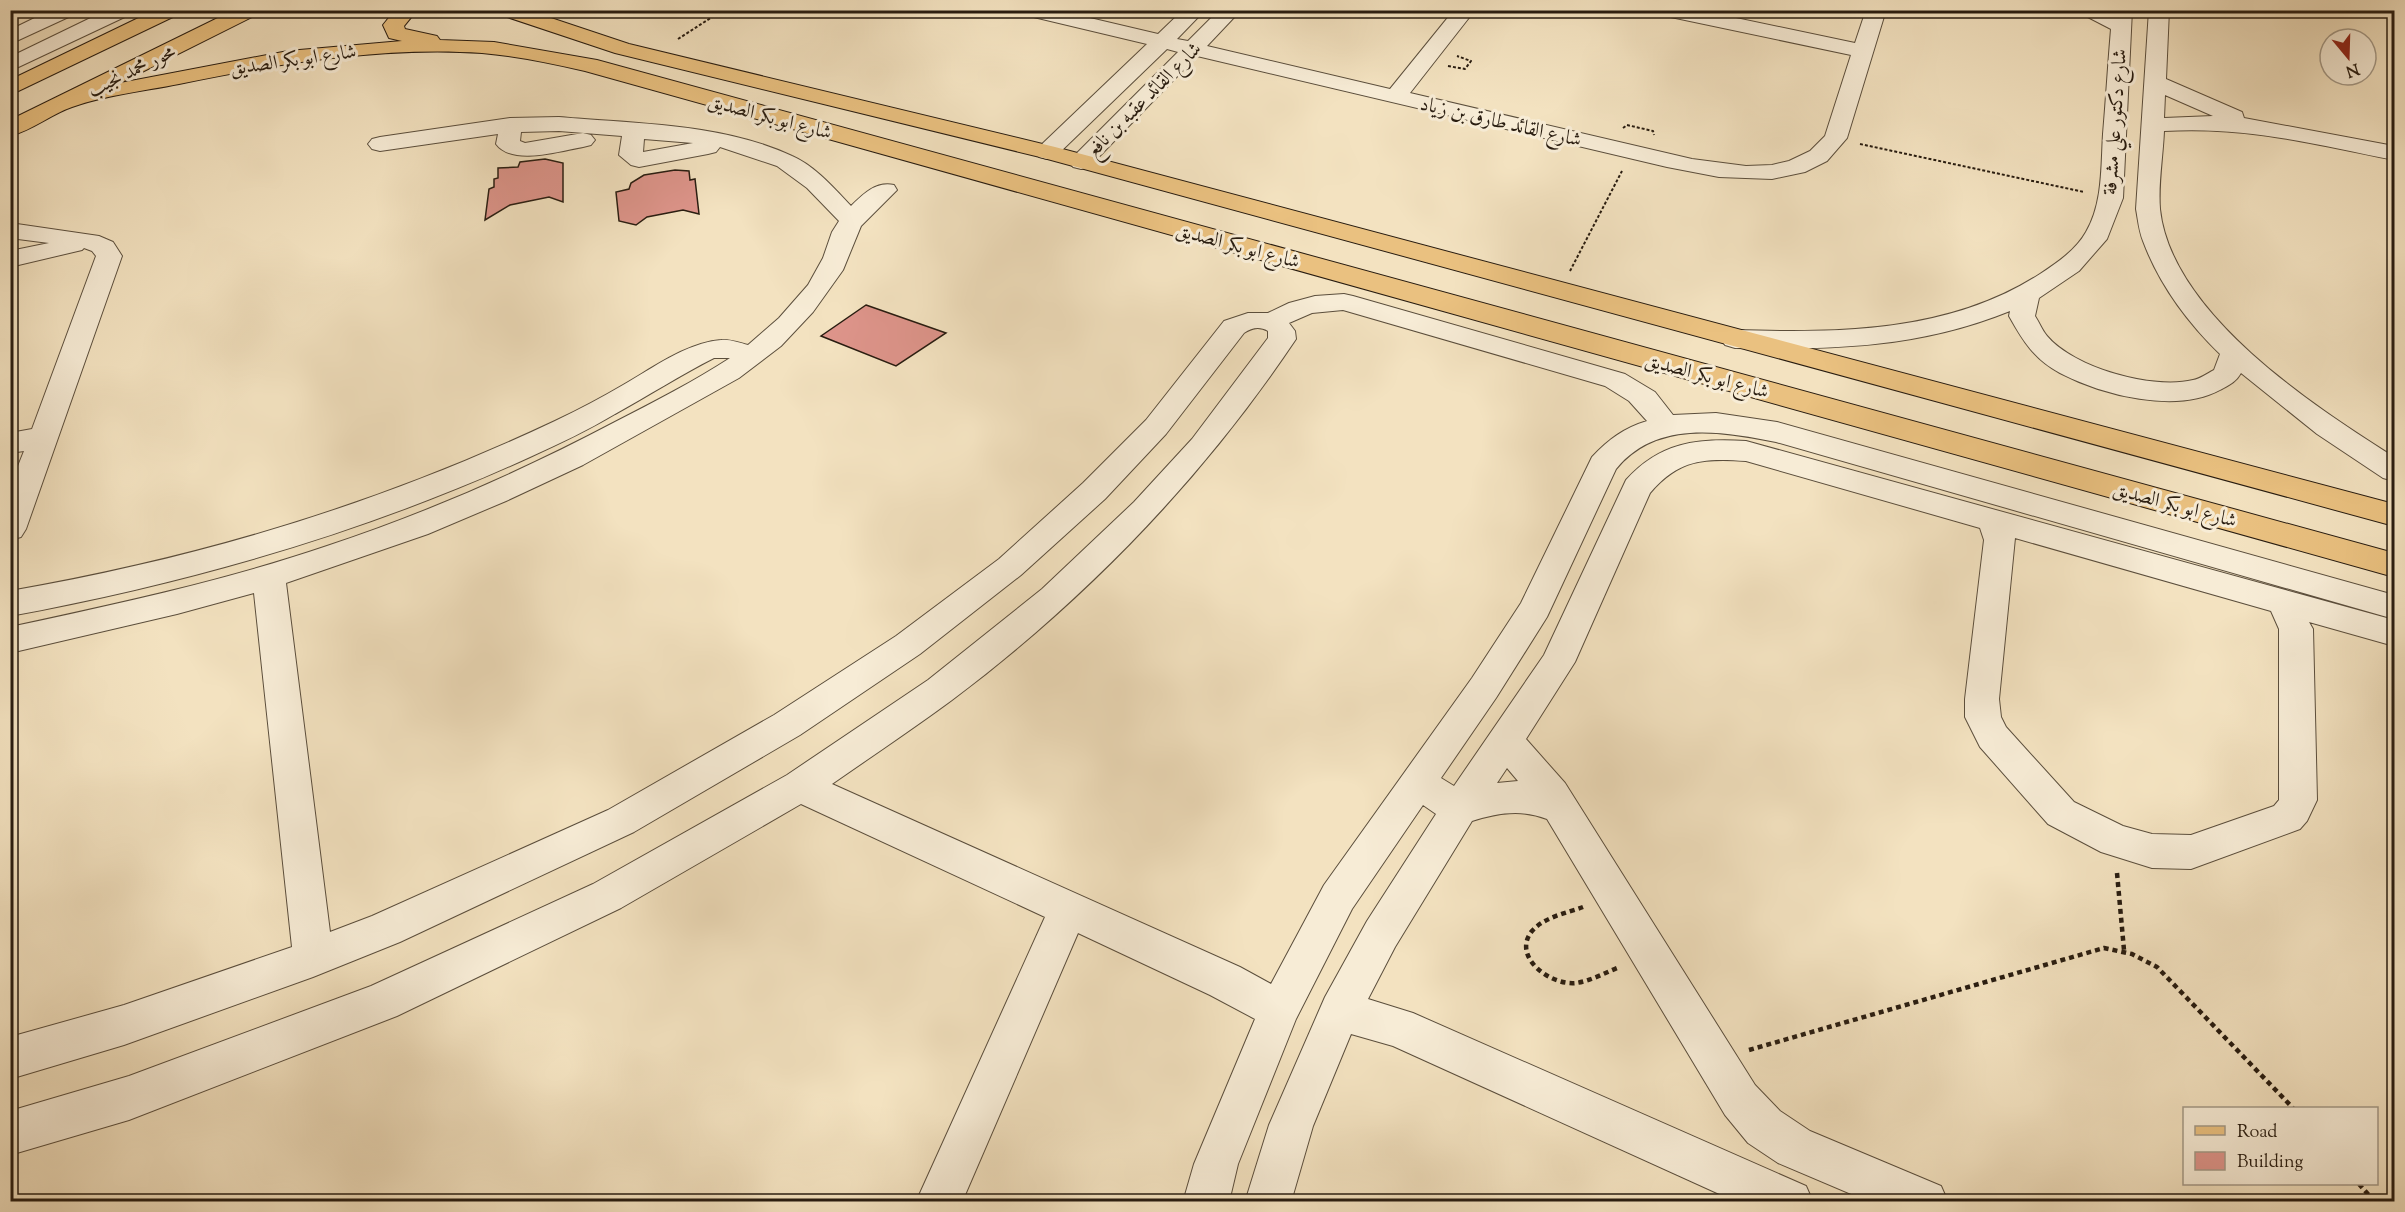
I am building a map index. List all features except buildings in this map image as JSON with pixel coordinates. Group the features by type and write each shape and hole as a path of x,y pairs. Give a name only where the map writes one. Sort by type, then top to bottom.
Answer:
{"main road":[{"name":"محور محمد نجيب","path":"10,89 172,10"},
{"path":"112,41 189,10"},
{"path":"407,10 393,25 396,34 466,47"},
{"name":"شارع ابو بكر الصديق","path":"505,10 583,38 1047,152 1548,289 2394,515"},
{"name":"محور محمد نجيب","path":"10,129 248,11"},
{"name":"شارع ابو بكر الصديق","path":"69,101 278,58 388,47 492,48 537,54 588,65 2394,565"},
{"path":"1521,323 1548,289"}],"street":[{"path":"10,65 124,10"},
{"name":"شارع القائد طارق بن زياد","path":"1028,10 1705,169 1764,172 1790,168 1811,161 1827,151 1836,138 1876,10"},
{"name":"شارع القائد عقبه بن نافع","path":"1047,152 1195,10"},
{"name":"شارع القائد عقبه بن نافع","path":"1081,162 1231,10"},
{"path":"1395,97 1465,10"},
{"path":"1666,10 1863,51"},
{"path":"2089,10 2121,28 2156,56"},
{"name":"شارع دكتور علي مشرفة","path":"2159,10 2148,208 2155,240 2178,284 2198,312 2235,352 2283,394 2342,438 2394,471"},
{"path":"10,38 59,12"},
{"name":"شارع دكتور علي مشرفة","path":"1735,339 1820,341 1899,334 1969,318 2026,295 2070,266 2098,234 2111,198 2121,28"},
{"path":"2155,82 2258,126"},
{"path":"2153,124 2203,122 2258,126 2394,153"},
{"path":"380,144 510,125 559,124 626,129 631,155 639,160 703,149 710,146 715,138 785,161 815,183 852,220"},
{"path":"10,640 116,619 269,578 336,557 478,502 594,448 753,355 792,320 817,290 835,260 845,231 852,220 864,205 885,190"},
{"path":"10,230 90,241 100,244 109,256 10,529"},
{"path":"10,259 90,241"},
{"path":"2026,295 2022,316 2037,342 2069,366 2114,384 2160,393 2200,389 2226,375 2235,352"},
{"path":"10,1133 129,1098 382,1002 607,896 800,786 940,690 1054,598 1145,510 1202,446 1274,334 1293,309 1317,303 1344,302 1615,380 1634,389 1648,400 1665,426"},
{"path":"10,1058 124,1025 313,958 407,920 621,821 787,725 908,645 1010,567 1094,491 1156,427 1240,322 1250,319 1274,334"},
{"path":"10,604 222,559 331,524 445,481 588,417 707,351 724,348 753,355"},
{"path":"1206,1202 1216,1164 1279,1010 1338,897 1484,688 1535,608 1603,464 1618,447 1639,435 1665,426 1710,423 1738,424 1777,432 2394,607"},
{"path":"10,443 44,437"},
{"path":"1268,1202 1291,1125 1340,1011 1381,934 1459,808 1506,742 1558,662 1637,488 1649,472 1667,459 1690,452 1717,448 1746,451 2394,633"},
{"path":"1992,519 2000,540 1982,699 1983,717 1994,737 2061,813 2114,840 2152,851 2191,852 2287,818 2294,810 2298,800 2296,629 2283,601"},
{"path":"357,522 363,530 361,540 336,557 310,557 305,549 309,538 331,524 357,522"},
{"path":"269,578 313,958"},
{"path":"1506,742 1552,794 1740,1100 1764,1127 1794,1146 1925,1202"},
{"path":"1418,783 1459,808 1492,797 1515,795 1539,799 1561,808"},
{"path":"800,786 1225,981 1279,1010"},
{"path":"939,1202 1068,909"},
{"path":"1340,1011 1398,1027 1790,1202"}],"path":[{"path":"652,56 723,10"},
{"path":"1836,138 2111,198"},
{"path":"1548,289 1632,152"},
{"path":"2114,840 2124,950"},
{"path":"1614,895 1542,923 1531,933 1527,947 1531,962 1543,975 1559,982 1575,983 1651,956"},
{"path":"1715,1060 2104,948 2124,950 2140,956 2157,967 2292,1107"},
{"path":"2361,1185 2375,1202"}]}
